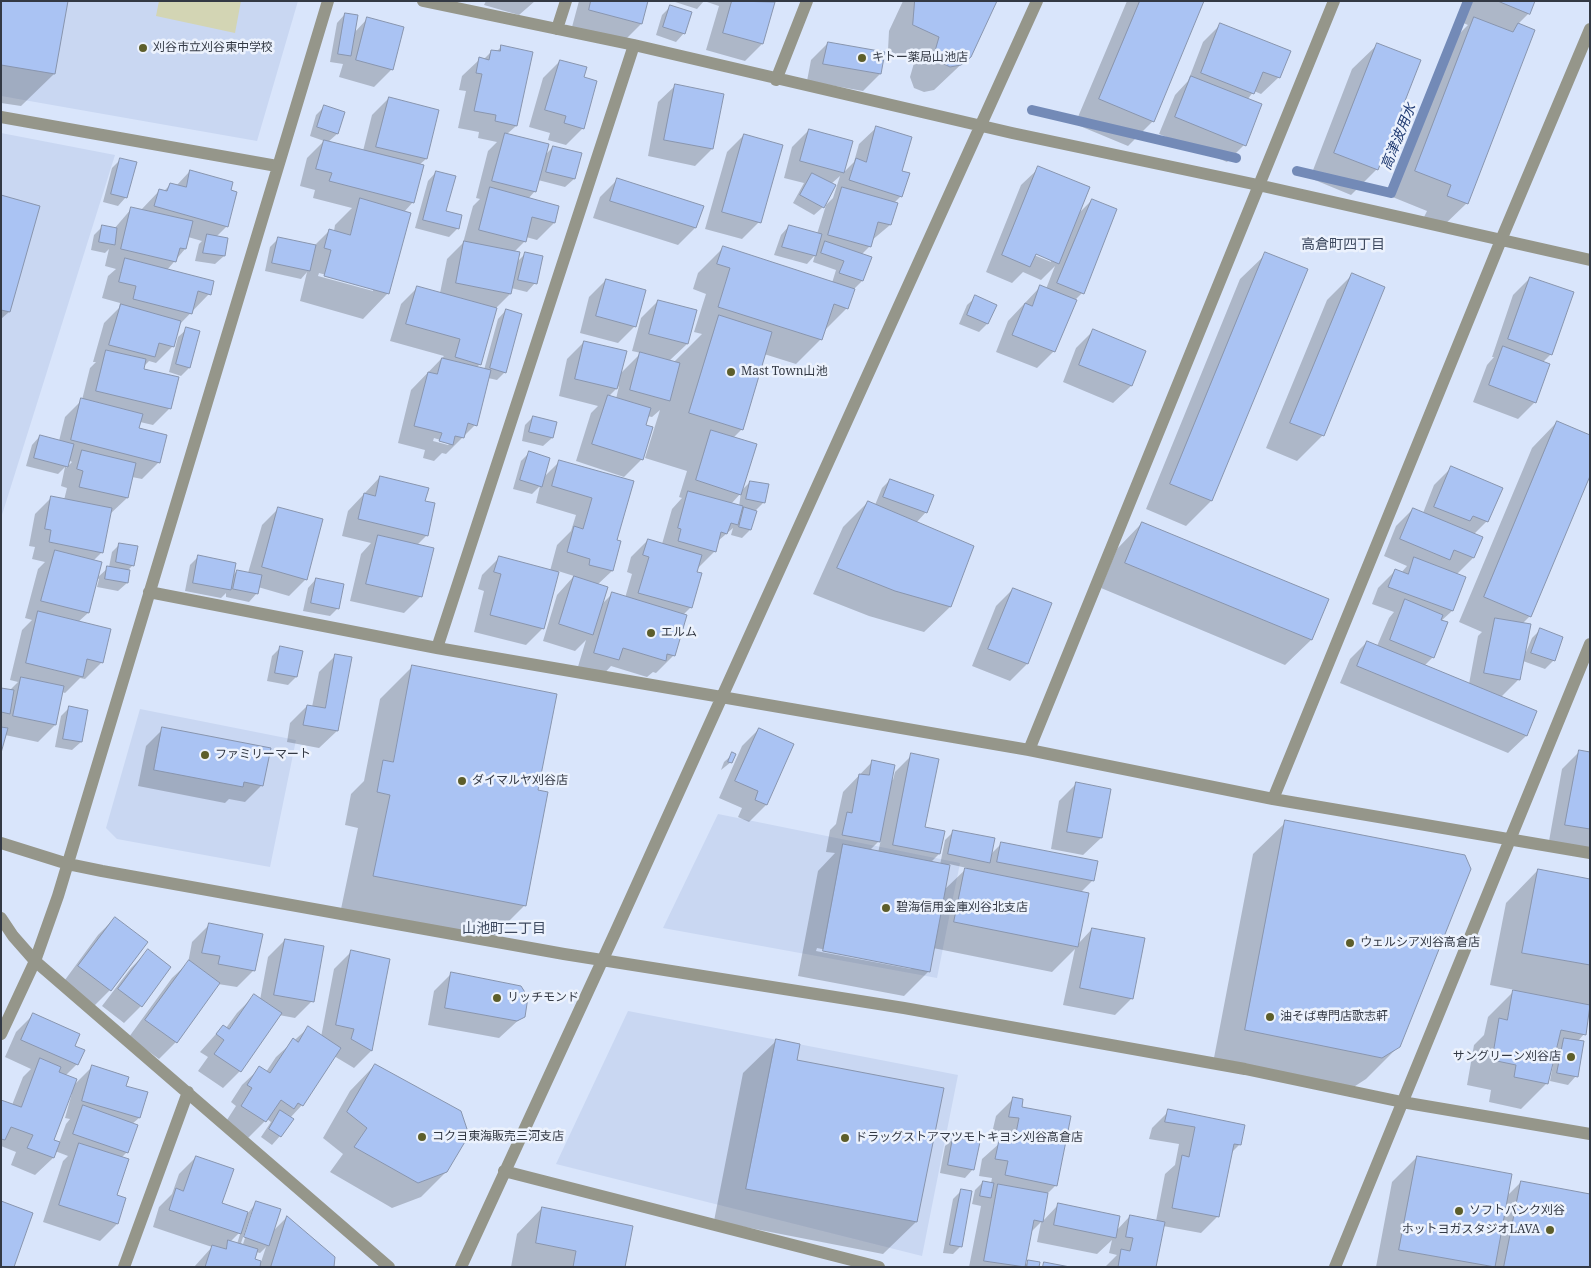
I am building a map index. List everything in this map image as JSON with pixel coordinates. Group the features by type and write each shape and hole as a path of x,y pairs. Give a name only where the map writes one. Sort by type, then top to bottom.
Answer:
{"street":[{"path":"1,1034 35,961 68,864 328,1"},
{"path":"423,1 634,45 776,80 1258,184 1590,260"},
{"path":"557,29 566,1"},
{"path":"776,80 807,1"},
{"path":"460,1267 723,696 1037,1"},
{"path":"1029,750 1334,1"},
{"path":"1273,799 1501,240 1590,29"},
{"path":"437,648 634,45"},
{"path":"1,117 277,166"},
{"path":"149,592 437,648 1029,750 1273,799 1590,853"},
{"path":"1335,1267 1590,644"},
{"path":"1,843 68,864 602,960 904,1008 1245,1068 1402,1102 1590,1134"},
{"path":"1,918 35,961 389,1267"},
{"path":"124,1267 188,1092"},
{"path":"504,1171 879,1267"}],"shaded area":[{"name":"刈谷市立刈谷東中学校","path":"1,1 298,1 257,141 1,96"},
{"path":"1,133 115,155 1,518"},
{"path":"140,709 296,740 270,867 117,839 106,828"},
{"name":"碧海信用金庫刈谷北支店","path":"718,814 960,863 937,978 663,928"},
{"name":"ドラッグストアマツモトキヨシ刈谷高倉店","path":"628,1011 958,1075 922,1256 556,1164"}],"green space":[{"path":"159,1 241,1 235,33 156,16"}],"building":[{"path":"1,1 68,1 55,74 1,65"},
{"path":"591,1 648,1 642,24 589,10"},
{"path":"732,1 775,2 763,44 723,33"},
{"path":"915,1 997,1 971,57 961,65 950,67 940,62 935,51 939,37 913,25"},
{"path":"1140,1 1204,1 1154,122 1099,99"},
{"path":"1498,1 1535,1 1530,14"},
{"path":"670,5 692,12 685,34 663,27"},
{"path":"345,13 358,15 351,56 338,54"},
{"path":"367,17 404,27 393,70 356,60"},
{"path":"1474,17 1513,32 1518,23 1535,30 1468,204 1447,196 1451,185 1415,171"},
{"path":"1220,23 1291,51 1280,78 1263,72 1254,94 1201,73"},
{"path":"828,42 885,52 881,74 823,64"},
{"path":"1377,43 1421,60 1378,170 1334,153"},
{"path":"501,45 533,52 517,126 495,121 496,115 474,111 482,74 476,73 479,57 489,60 491,50 500,51"},
{"path":"560,60 587,67 584,77 597,81 584,129 564,123 566,116 545,110"},
{"path":"1191,76 1262,104 1246,146 1175,117"},
{"path":"675,84 724,94 713,149 664,140"},
{"path":"389,97 439,110 427,159 376,147"},
{"path":"324,105 345,112 338,134 317,127"},
{"path":"876,126 912,137 902,171 910,173 902,197 849,180 856,158 866,162"},
{"path":"809,129 853,141 844,173 800,161"},
{"path":"505,133 549,144 536,192 492,181"},
{"path":"744,134 783,145 761,223 722,212"},
{"path":"324,140 424,165 414,203 329,181 332,173 316,169"},
{"path":"553,146 582,153 575,179 546,172"},
{"path":"120,158 137,162 127,198 111,194"},
{"path":"1038,166 1090,187 1059,264 1036,254 1030,267 1002,255"},
{"path":"190,170 233,182 231,190 237,192 228,227 154,206 159,189 167,191 170,183 186,187"},
{"path":"436,171 456,176 446,211 462,215 459,229 423,220"},
{"path":"812,173 836,185 824,208 800,195"},
{"path":"617,178 704,206 696,228 610,201"},
{"path":"490,187 559,206 555,223 532,217 526,242 479,230"},
{"path":"842,187 898,203 891,225 878,222 871,247 828,235"},
{"path":"1,195 40,206 10,312 1,310"},
{"path":"360,198 411,213 389,294 324,276 331,250 324,248 329,229 350,235"},
{"path":"1092,199 1117,209 1084,294 1057,283"},
{"path":"131,207 193,221 186,249 180,248 176,262 121,249"},
{"path":"102,225 117,228 115,245 99,242"},
{"path":"789,225 822,234 816,256 782,247"},
{"path":"207,234 228,238 225,256 203,253"},
{"path":"278,237 316,245 310,271 272,263"},
{"path":"464,241 520,252 511,294 456,283"},
{"path":"825,241 872,257 863,281 839,273 844,261 821,253"},
{"path":"723,246 855,289 848,309 834,304 822,340 718,307 730,268 717,264"},
{"path":"525,252 543,256 537,284 518,280"},
{"path":"1265,252 1308,269 1212,501 1170,484"},
{"path":"125,258 214,281 211,295 198,291 192,314 133,299 136,286 119,282"},
{"path":"1352,273 1385,287 1324,436 1290,423"},
{"path":"1530,277 1574,292 1552,355 1508,339"},
{"path":"606,279 646,290 636,327 596,316"},
{"path":"1040,285 1077,300 1055,352 1012,335 1025,303 1032,306"},
{"path":"417,286 497,308 481,365 455,357 460,339 406,324"},
{"path":"975,295 997,305 988,324 967,315"},
{"path":"658,300 697,310 688,344 649,334"},
{"path":"121,304 181,321 174,347 159,343 155,357 109,345"},
{"path":"506,309 522,314 506,373 490,368"},
{"name":"Mast Town山池","path":"719,315 772,332 743,430 689,413"},
{"path":"186,327 200,331 190,368 176,364"},
{"path":"1093,329 1146,351 1132,386 1079,365"},
{"path":"584,341 627,351 617,389 575,379"},
{"path":"1503,346 1550,364 1536,403 1489,385"},
{"path":"106,350 146,359 144,369 179,377 171,409 96,391"},
{"path":"640,352 680,363 670,401 630,390"},
{"path":"442,358 491,370 477,426 468,423 464,438 455,436 453,445 439,441 442,433 414,426 428,372 437,374"},
{"path":"608,395 651,408 646,425 653,427 643,460 592,444"},
{"path":"81,398 143,414 139,428 167,435 160,463 71,440"},
{"path":"533,416 557,422 553,438 529,432"},
{"path":"1557,421 1590,435 1590,476 1531,617 1484,597"},
{"path":"711,430 757,444 741,495 696,480"},
{"path":"40,435 74,444 68,467 34,458"},
{"path":"82,450 136,463 128,498 79,487 83,471 77,469"},
{"path":"529,451 550,458 542,487 520,480"},
{"path":"559,460 634,481 617,540 621,541 613,571 589,565 590,559 567,552 574,526 583,529 592,498 552,486"},
{"path":"1451,466 1503,488 1488,522 1473,516 1470,521 1434,507"},
{"path":"380,476 429,488 425,501 435,503 428,536 358,519 364,493 375,496"},
{"path":"890,479 934,495 927,513 883,497"},
{"path":"750,481 769,484 765,503 746,499"},
{"path":"688,491 743,506 738,525 731,523 727,534 721,532 716,552 678,541 681,529 678,528"},
{"path":"51,496 112,508 103,553 49,542 51,530 45,529"},
{"path":"868,501 974,546 951,607 895,591 837,568"},
{"path":"278,507 323,519 307,580 262,567"},
{"path":"744,507 757,511 751,530 739,527"},
{"path":"1413,508 1483,537 1474,558 1454,550 1450,560 1400,539"},
{"path":"1142,522 1329,599 1312,640 1125,563"},
{"path":"378,535 434,548 422,597 366,584"},
{"path":"648,539 702,555 697,572 702,573 692,608 638,593 649,557 643,555"},
{"path":"119,543 138,546 134,566 116,562"},
{"path":"55,550 102,562 89,613 41,601"},
{"path":"198,555 236,563 231,590 193,583"},
{"path":"499,556 559,572 544,629 490,615 501,574 494,572"},
{"path":"1414,557 1466,577 1453,611 1388,587 1395,569 1408,574"},
{"path":"107,566 130,570 128,583 105,579"},
{"path":"237,570 262,575 258,594 233,589"},
{"path":"574,576 608,587 593,635 559,624"},
{"path":"316,578 344,584 339,609 311,603"},
{"path":"1013,588 1052,603 1028,664 988,649"},
{"path":"612,592 687,615 675,656 667,654 666,661 623,648 619,660 594,653"},
{"path":"1405,599 1443,615 1441,620 1448,622 1434,658 1390,640"},
{"path":"38,611 111,629 103,663 87,659 83,677 26,663"},
{"path":"1495,618 1531,624 1520,680 1484,673"},
{"path":"1540,628 1563,637 1555,661 1531,653"},
{"path":"1367,641 1537,711 1527,736 1357,666"},
{"path":"280,646 303,651 297,677 275,673"},
{"path":"335,654 352,657 338,731 303,725 307,705 325,708"},
{"path":"412,665 557,694 538,790 548,792 526,906 373,876 390,795 377,792 383,760 393,762"},
{"path":"21,677 64,686 56,725 13,716"},
{"path":"1,688 14,690 10,714 1,712"},
{"path":"69,706 88,710 82,742 63,739"},
{"path":"1,727 8,728 1,753"},
{"path":"162,727 271,748 263,786 244,782 243,787 154,770"},
{"path":"759,728 794,744 767,805 755,800 758,791 735,781"},
{"path":"1579,750 1590,752 1590,829 1565,825"},
{"path":"732,752 736,754 732,763 728,762"},
{"path":"911,753 939,759 925,827 945,831 940,854 893,845"},
{"path":"872,760 895,765 880,842 842,835 847,812 852,813 859,774 869,775"},
{"path":"1076,782 1111,789 1102,838 1067,832"},
{"path":"1285,820 1465,855 1471,869 1400,1047 1382,1058 1245,1030"},
{"path":"953,830 995,838 990,863 948,854"},
{"path":"1001,842 1098,861 1094,881 997,862"},
{"name":"碧海信用金庫刈谷北支店","path":"843,844 950,865 930,972 823,951"},
{"path":"965,868 1089,893 1078,947 954,922"},
{"path":"1538,869 1590,879 1590,965 1522,953"},
{"path":"115,917 148,942 111,991 78,966"},
{"path":"209,923 263,934 255,971 218,964 220,956 202,953"},
{"path":"1092,928 1145,938 1133,999 1080,988"},
{"path":"285,939 324,946 314,1002 274,995"},
{"path":"148,949 171,967 142,1007 118,989"},
{"path":"351,950 390,959 372,1051 351,1039 354,1029 336,1025"},
{"path":"189,960 220,983 177,1043 145,1020"},
{"path":"451,972 521,986 528,997 525,1017 517,1021 445,1008"},
{"path":"1513,990 1590,1005 1586,1035 1561,1030 1548,1084 1514,1077 1516,1065 1492,1060 1499,1018 1507,1020"},
{"path":"254,994 282,1013 241,1072 214,1054 224,1040 216,1034 223,1025 229,1029"},
{"path":"33,1013 80,1034 75,1046 85,1050 78,1065 21,1040"},
{"path":"308,1026 341,1048 303,1106 298,1103 294,1109 281,1100 266,1122 241,1106 252,1088 247,1085 259,1066 270,1073 293,1038 298,1042"},
{"name":"サングリーン刈谷店","path":"1564,1038 1584,1041 1578,1077 1557,1073"},
{"name":"ドラッグストアマツモトキヨシ刈谷高倉店","path":"776,1039 800,1044 797,1060 944,1088 917,1222 746,1189"},
{"path":"40,1058 61,1067 59,1072 77,1079 54,1140 60,1142 54,1158 27,1148 33,1135 11,1127 5,1140 1,1139 1,1100 21,1107"},
{"path":"375,1064 461,1111 469,1135 447,1172 418,1183 354,1147 367,1128 347,1112"},
{"path":"92,1065 129,1077 126,1086 148,1092 140,1118 82,1101"},
{"path":"1013,1097 1023,1099 1022,1107 1071,1116 1057,1186 1005,1175 1008,1161 995,1159 999,1140 1014,1143 1019,1118 1009,1117"},
{"path":"83,1105 138,1125 128,1153 73,1134"},
{"path":"1168,1109 1245,1125 1241,1145 1234,1144 1219,1217 1172,1208 1182,1155 1189,1157 1195,1127 1165,1122"},
{"path":"280,1110 294,1119 281,1137 269,1129"},
{"path":"953,1137 980,1142 974,1170 948,1165"},
{"path":"79,1143 129,1159 117,1195 126,1198 118,1224 59,1205"},
{"path":"196,1156 234,1169 222,1203 248,1212 241,1234 169,1210 176,1188 183,1191"},
{"path":"1417,1156 1512,1174 1495,1267 1399,1250"},
{"path":"983,1181 994,1183 991,1198 980,1196"},
{"name":"ホットヨガスタジオLAVA","path":"1521,1181 1590,1194 1590,1267 1504,1267"},
{"path":"998,1184 1048,1193 1043,1222 1034,1220 1025,1267 984,1261"},
{"path":"961,1189 972,1191 962,1247 950,1245"},
{"path":"1,1201 33,1213 14,1267 1,1267"},
{"path":"256,1201 281,1209 269,1246 244,1237"},
{"path":"1058,1203 1120,1216 1116,1238 1054,1225"},
{"path":"542,1207 633,1226 625,1267 573,1267 576,1251 536,1243"},
{"path":"1130,1215 1165,1222 1156,1267 1118,1267 1121,1249 1130,1251 1133,1238 1126,1237"},
{"path":"287,1216 335,1257 334,1267 271,1267"},
{"path":"228,1240 258,1249 255,1259 261,1261 260,1267 205,1267 212,1245 226,1249"},
{"path":"1028,1260 1040,1262 1039,1267 1027,1267"},
{"path":"1044,1262 1070,1267 1043,1267"}],"waterway":[{"name":"高津波用水","path":"1297,171 1391,193 1468,1"},
{"name":"高津波用水","path":"1032,110 1236,158"}],"place":[{"name":"刈谷市立刈谷東中学校","path":"143,48"},
{"name":"キトー薬局山池店","path":"862,58"},
{"name":"Mast Town山池","path":"731,372"},
{"name":"エルム","path":"651,633"},
{"name":"ファミリーマート","path":"205,755"},
{"name":"ダイマルヤ刈谷店","path":"462,781"},
{"name":"碧海信用金庫刈谷北支店","path":"886,908"},
{"name":"ウェルシア刈谷高倉店","path":"1350,943"},
{"name":"リッチモンド","path":"497,998"},
{"name":"油そば専門店歌志軒","path":"1270,1017"},
{"name":"サングリーン刈谷店","path":"1571,1057"},
{"name":"コクヨ東海販売三河支店","path":"422,1137"},
{"name":"ドラッグストアマツモトキヨシ刈谷高倉店","path":"845,1138"},
{"name":"ソフトバンク刈谷","path":"1459,1211"},
{"name":"ホットヨガスタジオLAVA","path":"1550,1230"}],"district":[{"name":"高倉町四丁目","path":"1343,245"},
{"name":"山池町二丁目","path":"504,929"}]}
